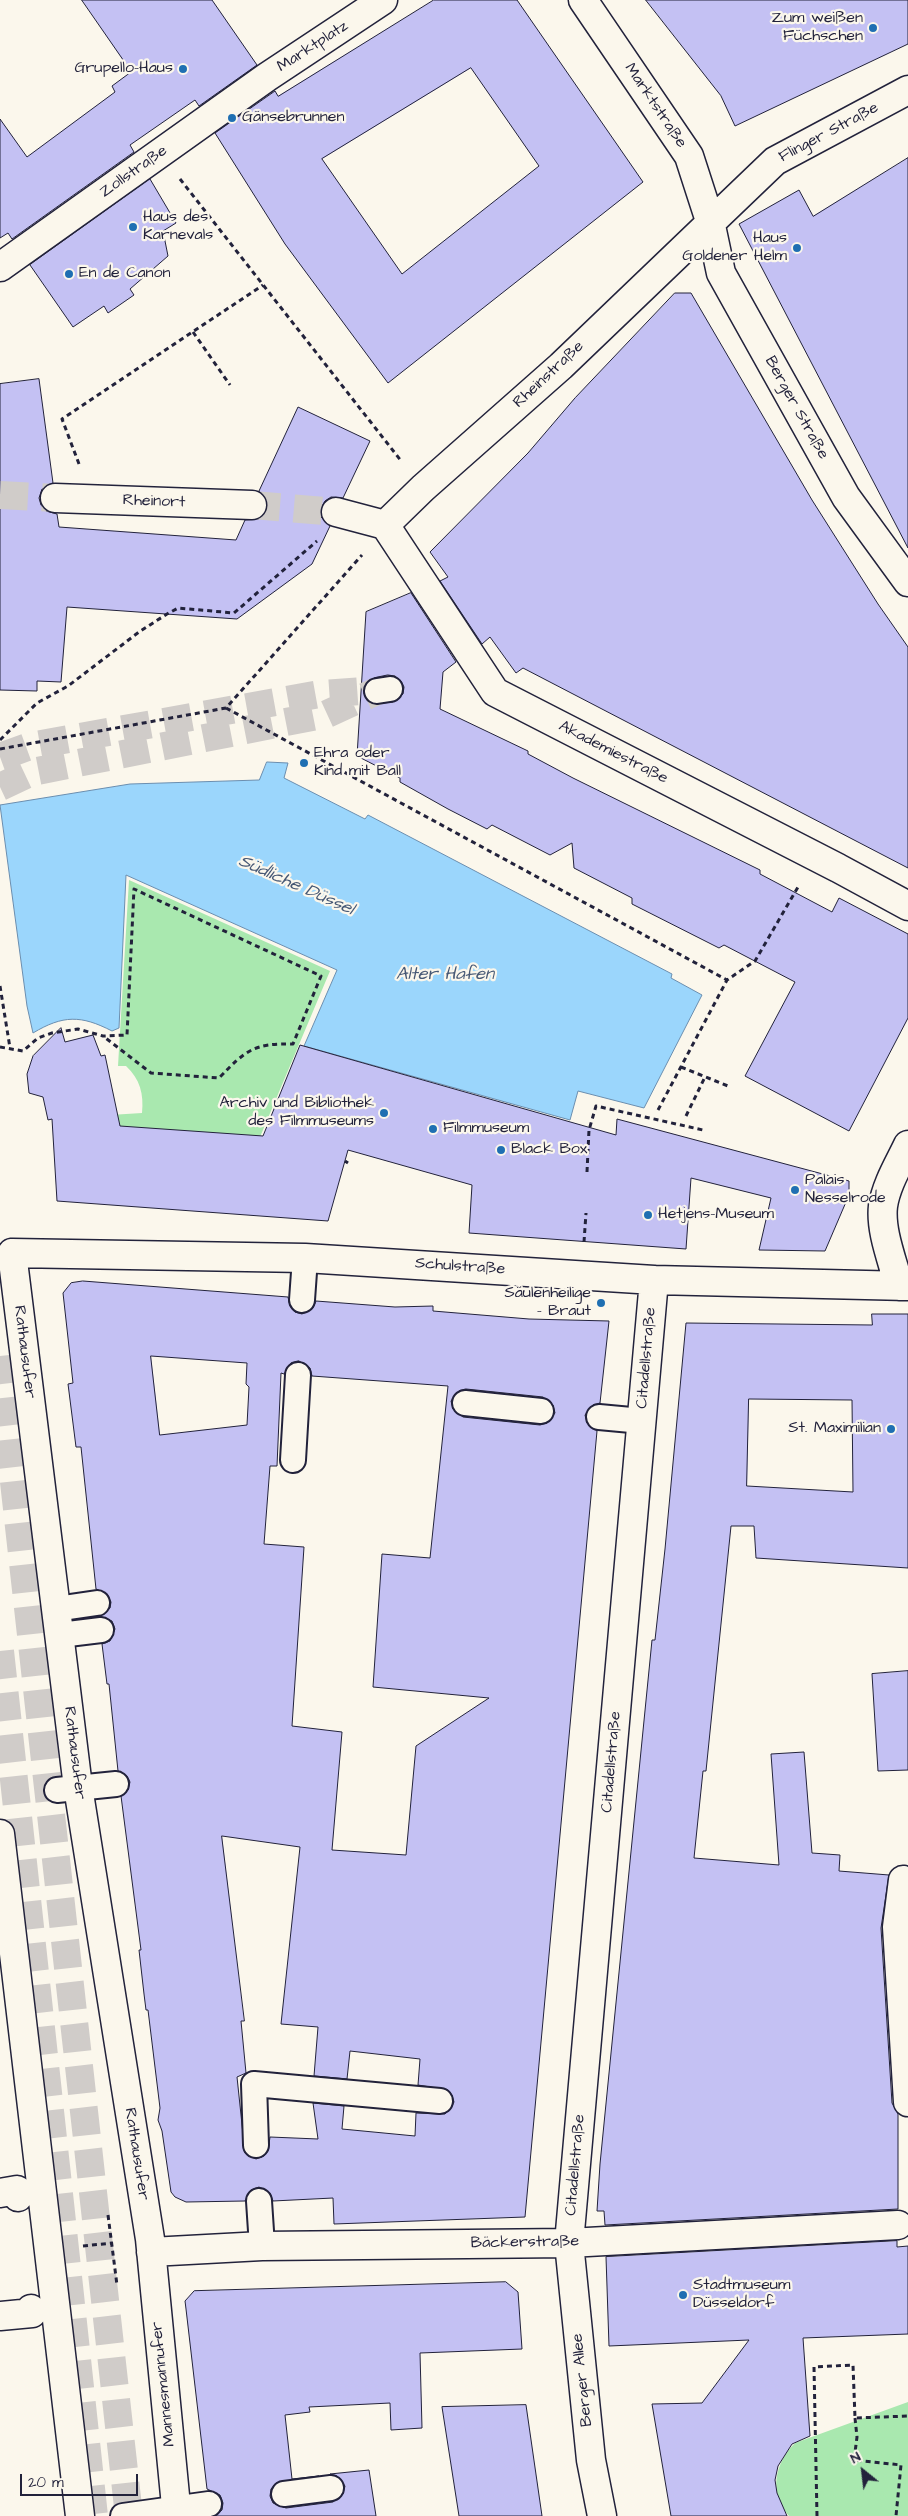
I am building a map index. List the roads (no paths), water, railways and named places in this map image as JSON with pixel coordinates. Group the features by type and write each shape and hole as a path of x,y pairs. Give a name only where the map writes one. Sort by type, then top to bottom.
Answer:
{"street":[{"name":"Marktplatz","path":"267,77 383,0"},
{"name":"Marktstraße","path":"583,0 689,156 710,221"},
{"name":"Zollstraße","path":"0,267 267,77"},
{"name":"Flinger Straße","path":"710,221 775,161 908,90"},
{"name":"Rheinstraße","path":"385,525 422,488 561,366 710,221"},
{"name":"Berger Straße","path":"710,221 721,273 846,496 908,582"},
{"name":"Rheinort","path":"55,498 252,505"},
{"path":"336,512 385,525"},
{"name":"Akademiestraße","path":"385,525 495,692 838,868 908,906"},
{"path":"904,1286 884,1225 883,1206 892,1179 906,1148"},
{"name":"Schulstraße","path":"12,1253 305,1258 654,1280 904,1286"},
{"name":"Rathausufer","path":"12,1253 58,1622 68,1789 151,2245"},
{"name":"Citadellstraße","path":"569,2243 654,1280"},
{"path":"0,1834 50,2250 43,2303 80,2516"},
{"path":"903,1880 897,1927 908,2102"},
{"name":"Bäckerstraße","path":"151,2245 262,2246 569,2243 898,2225"},
{"name":"Berger Allee","path":"569,2243 591,2460 602,2516"},
{"name":"Mannesmannufer","path":"151,2245 177,2512"},
{"path":"0,2316 32,2313 43,2303"}],"lane":[{"path":"302,1300 305,1258"},
{"path":"293,1460 298,1374"},
{"path":"466,1403 542,1411"},
{"path":"599,1417 642,1421"},
{"path":"58,1622 97,1603"},
{"path":"58,1622 101,1630"},
{"path":"68,1789 116,1784"},
{"path":"256,2145 254,2084 440,2101"},
{"path":"259,2201 262,2246"},
{"path":"284,2494 332,2488"},
{"path":"123,2516 177,2512 209,2504"}],"water":[{"name":"Alter Hafen","path":"267,762 288,763 284,778 365,819 368,815 672,974 671,978 702,995 644,1108 578,1091 570,1120 304,1046 337,970 126,875 119,1028 112,1031 91,1022 72,1019 54,1023 33,1033 27,1006 0,805 130,784 259,780"}],"tunnel":[{"path":"0,495 55,498"},
{"path":"252,505 336,512"},
{"path":"0,757 30,746 320,694 363,691"},
{"path":"0,787 32,772 327,714 377,691"},
{"path":"0,1356 129,2516"},
{"path":"0,1651 94,2516"}],"place":[{"name":"Zum weißen Füchschen","path":"873,28"},
{"name":"Grupello-Haus","path":"183,69"},
{"name":"Gänsebrunnen","path":"232,118"},
{"name":"Haus des Karnevals","path":"133,227"},
{"name":"Haus Goldener Helm","path":"797,248"},
{"name":"En de Canon","path":"69,274"},
{"name":"Ehra oder Kind mit Ball","path":"304,763"},
{"name":"Archiv und Bibliothek des Filmmuseums","path":"384,1113"},
{"name":"Filmmuseum","path":"433,1129"},
{"name":"Black Box","path":"501,1150"},
{"name":"Palais Nesselrode","path":"795,1190"},
{"name":"Hetjens-Museum","path":"648,1215"},
{"name":"Säulenheilige - Braut","path":"601,1303"},
{"name":"St. Maximilian","path":"891,1429"},
{"name":"Stadtmuseum Düsseldorf","path":"683,2295"}],"water label":[{"name":"Südliche Düssel","path":"296,886"}]}
